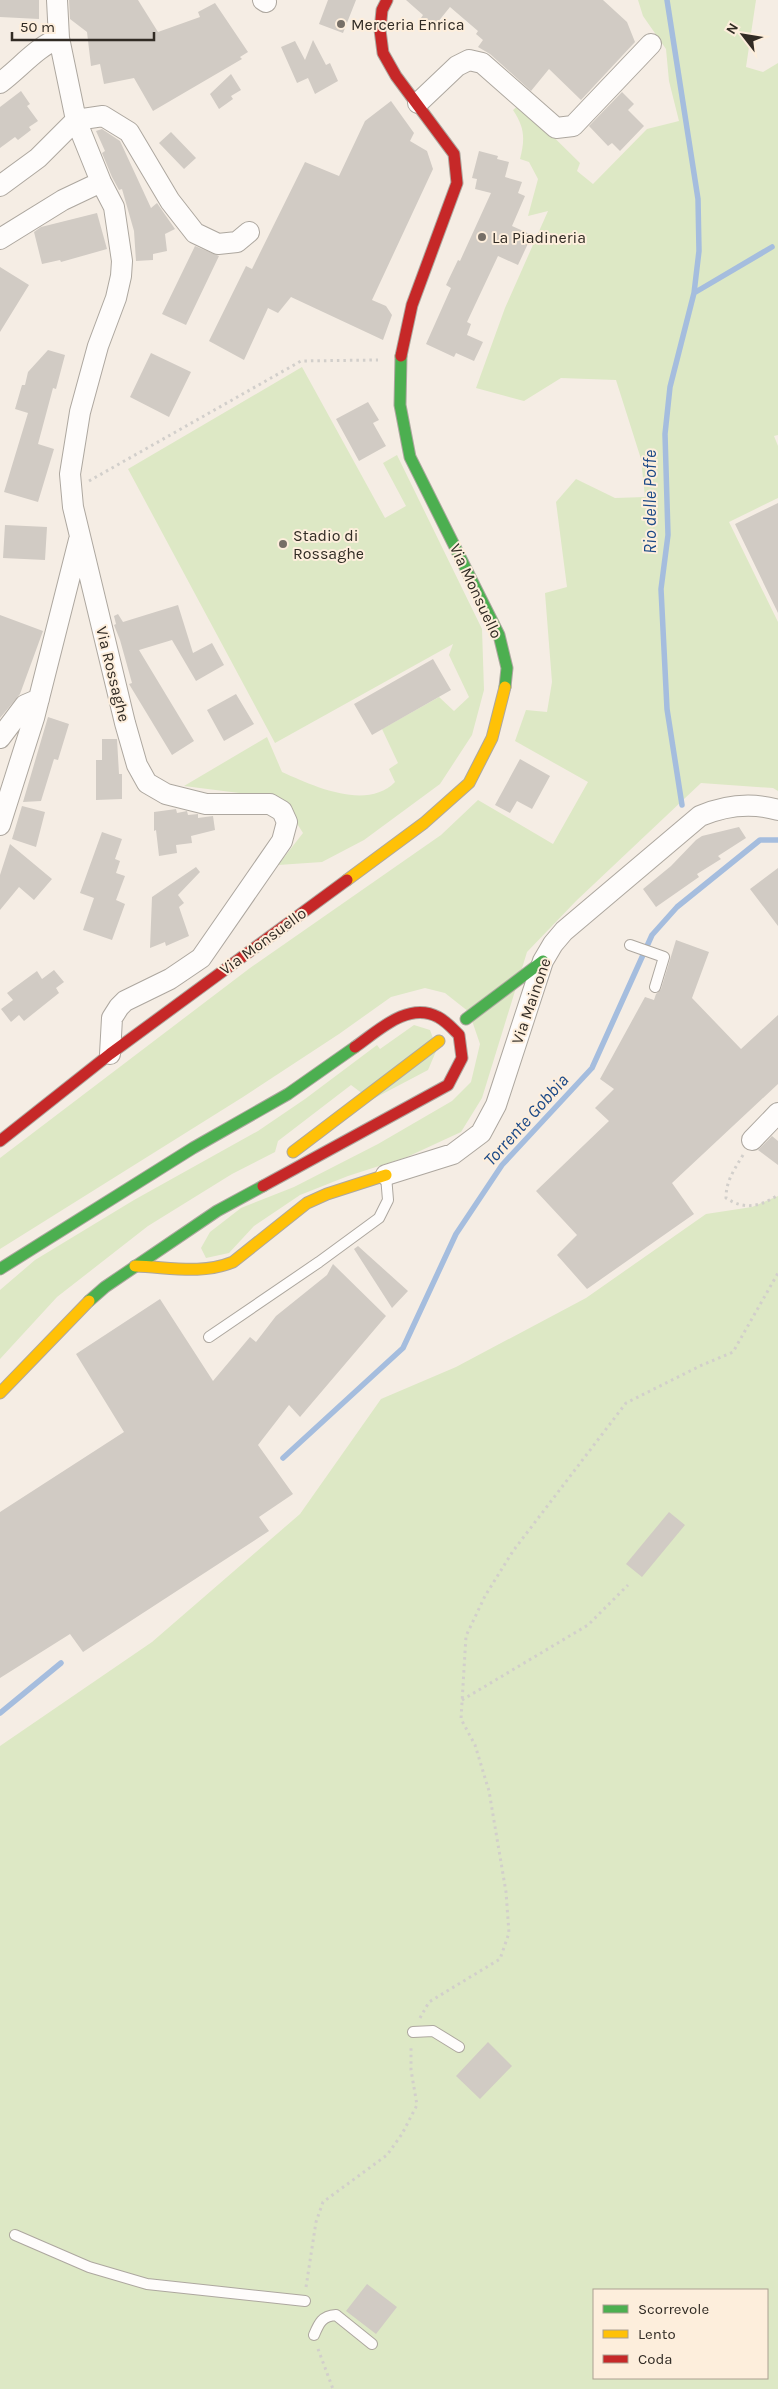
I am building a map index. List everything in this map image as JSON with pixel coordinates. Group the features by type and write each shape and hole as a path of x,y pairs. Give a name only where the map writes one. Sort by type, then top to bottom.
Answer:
{"main road":[{"name":"Via Monsuello","path":"0,1141 110,1054 424,823 469,783 492,738 504,692 507,668 499,635 410,457 400,405 400,360 412,305 457,183 454,154 418,103 396,76 383,53 380,30 382,10 386,0"},
{"path":"466,1019 543,961"},
{"path":"0,1269 193,1148 288,1094 395,1019 416,1011 438,1017 458,1035 462,1058 456,1073 448,1085 331,1147 213,1214"},
{"path":"0,1393 83,1306 105,1287 213,1214 439,1041"},
{"path":"135,1266 154,1266 195,1272 211,1270 233,1262 307,1203 327,1194 386,1175"},
{"path":"183,1234 180,1247 181,1255 187,1265 195,1272"}],"street":[{"name":"Via Rossaghe","path":"58,0 60,38 76,120 101,182 114,207 122,261 116,298 86,384 70,474 71,491 80,535 125,723 137,765 147,783 166,794 206,804 270,804 282,811 287,822 282,842 201,958 170,979 132,997 119,1007 112,1018 110,1054"},
{"path":"0,83 18,70 46,43 60,38"},
{"path":"418,103 457,66 469,60 482,63 556,128 573,126 651,44"},
{"path":"0,186 38,158 76,120 103,116 129,132 170,201 195,233 218,244 237,242 250,232"},
{"path":"0,239 64,200 101,182"},
{"path":"0,825 38,700 80,535"},
{"path":"0,738 25,705 38,700"},
{"name":"Via Mainone","path":"386,1175 453,1154 481,1132 496,1105 543,961 553,944 564,931 700,816 719,808 737,805 764,806 778,810"},
{"path":"752,1140 778,1113"}],"lane":[{"path":"630,945 664,957 654,987"},
{"path":"209,1337 319,1262 379,1218 388,1200 386,1175"},
{"path":"413,2032 433,2031 459,2047"},
{"path":"15,2236 89,2267 147,2284 164,2284 306,2301"},
{"path":"314,2336 319,2322 329,2316 336,2315 372,2344"}],"path":[{"path":"71,491 301,361 400,360"},
{"path":"752,1140 731,1173 726,1187 726,1198 738,1206 765,1204 778,1196"},
{"path":"306,2301 308,2269 316,2222 323,2202 387,2155 402,2134 417,2106 410,2052 413,2032 429,2002 500,1959 509,1933 506,1892 488,1791 475,1745 461,1719 466,1636 485,1596 513,1551 626,1403 674,1378 733,1352 778,1273"},
{"path":"462,1700 588,1625 628,1585"}],"green space":[{"path":"638,0 756,0 746,67 763,72 778,63 778,435 774,436 778,446 778,498 729,522 778,622 778,791 773,788 701,783 576,901 527,952 482,1098 461,1132 407,1157 348,1176 300,1195 254,1226 229,1253 206,1258 201,1248 210,1232 241,1208 294,1187 378,1144 452,1101 471,1082 480,1044 469,1012 445,993 425,988 391,997 339,1034 243,1097 0,1249 0,1158 250,968 441,835 478,800 553,844 588,782 515,741 526,710 547,712 552,682 545,593 567,587 556,502 576,479 615,498 645,497 641,459 616,380 561,378 524,401 476,388 505,308 548,211 528,216 538,179 529,162 520,159 523,134 520,122 513,110 520,104 580,163 577,171 593,184 647,129 679,121 669,81 666,49 643,16"},
{"name":"Stadio di Rossaghe","path":"302,367 385,518 406,506 383,463 397,455 482,629 484,690 472,735 440,784 364,840 322,862 278,865 303,833 289,811 255,795 184,786 267,737 282,772 324,789 355,795 370,795 383,790 395,782 389,769 398,763 382,729 439,697 454,711 469,697 449,655 453,644 275,743 128,469"},
{"path":"414,1025 430,1030 437,1049 428,1070 371,1100 351,1085 278,1141 275,1152 232,1174 148,1226 57,1297 0,1359 0,1290 35,1260 134,1200 258,1131 305,1099 377,1045 380,1049"},
{"path":"778,1196 778,2389 0,2389 0,1746 152,1642 300,1514 381,1399 456,1367 586,1298 706,1214 752,1207"}],"building":[{"path":"0,0 39,0 39,19 0,17"},
{"path":"69,0 138,0 158,32 200,17 198,12 215,3 248,52 240,57 242,59 153,111 134,78 104,84 100,64 91,66 87,32 70,19"},
{"path":"328,0 356,0 343,33 319,24"},
{"path":"406,0 603,0 627,22 635,42 581,100 549,69 531,91 490,54 478,47 483,40 476,34 478,31 450,7 433,28 421,18 423,15"},
{"path":"313,40 326,65 330,63 338,81 315,94 308,78 297,83 281,47 295,41 305,60"},
{"path":"231,74 241,90 231,96 233,99 219,109 210,94"},
{"path":"21,91 30,104 27,106 38,121 29,127 31,130 18,140 15,137 0,148 0,107"},
{"path":"622,92 634,104 628,110 644,126 620,151 612,143 608,146 589,126"},
{"path":"391,101 414,133 410,141 427,151 433,169 372,300 386,306 392,315 383,340 291,297 278,313 268,308 244,360 209,341 246,266 252,269 305,162 339,176 365,121"},
{"path":"102,129 120,141 151,208 157,203 175,229 165,234 167,251 153,254 153,260 136,261 134,231 122,189 119,190 112,177 102,153 105,151 96,131"},
{"path":"171,132 196,158 184,169 159,143"},
{"path":"479,151 498,156 497,159 509,162 505,177 522,182 518,193 525,196 512,226 532,235 518,265 498,256 467,322 471,324 467,335 483,342 474,361 456,353 454,357 426,344 451,288 446,285 458,260 460,261 491,193 475,189 477,179 472,178"},
{"path":"97,213 107,249 61,262 60,260 42,264 34,232 41,227"},
{"path":"195,246 219,256 186,325 162,314"},
{"path":"0,267 29,285 0,332"},
{"path":"48,350 65,355 56,389 53,388 38,444 54,449 38,502 4,492 28,413 15,409 22,385 25,385 28,372"},
{"path":"151,353 191,372 169,417 130,397"},
{"path":"368,402 379,420 373,423 386,446 359,461 336,419"},
{"path":"778,503 778,613 735,524"},
{"path":"5,525 47,527 45,560 3,558"},
{"path":"178,605 193,653 212,643 224,665 196,681 172,640 139,650 194,741 172,755 129,684 132,683 114,625 116,624 114,616 118,614 123,622"},
{"path":"0,615 43,631 20,694 0,718"},
{"path":"433,659 451,690 372,735 354,704"},
{"path":"236,694 254,724 224,741 207,710"},
{"path":"48,717 69,724 58,760 54,759 41,801 23,802"},
{"path":"102,739 117,739 119,774 122,774 122,799 96,800 96,760 102,760"},
{"path":"520,759 550,776 532,809 517,801 510,813 495,805"},
{"path":"22,806 45,812 36,847 12,839"},
{"path":"176,809 177,813 187,811 188,815 198,814 198,818 213,816 215,830 191,836 192,843 176,845 177,853 159,856 156,830 154,831 154,812"},
{"path":"739,827 746,838 718,856 721,859 697,874 699,877 656,907 643,889 671,866 702,836"},
{"path":"102,832 122,839 115,859 120,861 116,873 125,876 116,900 125,904 112,940 83,930 94,898 80,893"},
{"path":"10,844 52,879 34,900 19,887 0,910 0,875"},
{"path":"196,867 200,872 178,895 184,903 179,907 189,936 166,946 165,942 150,948 152,897"},
{"path":"778,868 778,926 750,889"},
{"path":"676,940 709,952 692,998 741,1049 778,1015 778,1084 672,1183 694,1214 587,1289 557,1255 577,1235 536,1191 609,1121 595,1108 614,1089 600,1079 645,997 654,1000 656,994 661,989"},
{"path":"54,970 64,982 56,988 59,993 24,1021 19,1015 11,1022 1,1009 13,1000 7,993 37,971 42,979"},
{"path":"772,1136 778,1141 778,1165 758,1150"},
{"path":"358,1246 408,1291 392,1308 354,1249"},
{"path":"333,1264 386,1316 300,1417 289,1405 258,1445 293,1494 259,1517 269,1531 83,1652 70,1634 0,1678 0,1512 124,1432 76,1354 160,1299 213,1381 250,1337 256,1342 276,1316 327,1275"},
{"path":"669,1512 685,1525 642,1577 626,1564"},
{"path":"488,2042 512,2066 480,2099 456,2076"},
{"path":"367,2284 397,2307 376,2334 346,2311"}],"waterway":[{"path":"667,0 698,199 699,251 694,293"},
{"name":"Rio delle Poffe","path":"682,805 667,709 661,589 668,535 665,434 670,387 694,293 772,247"},
{"name":"Torrente Gobbia","path":"283,1458 403,1348 456,1234 502,1165 592,1068 652,935 677,907 760,840 778,840"},
{"name":"Torrente Gobbia","path":"0,1713 61,1663"}],"traffic: fast":[{"path":"401,356 400,405 410,457 499,635 507,668 505,687"},
{"path":"466,1019 543,961"},
{"path":"0,1269 193,1148 288,1094 355,1047"},
{"path":"89,1301 105,1287 217,1211 263,1186"}],"traffic: slow":[{"path":"347,880 424,823 469,783 492,738 505,687"},
{"path":"293,1152 439,1041"},
{"path":"135,1266 197,1269 221,1266 233,1262 307,1203 327,1194 386,1175"},
{"path":"0,1393 89,1301"}],"traffic: jam":[{"path":"387,0 382,10 380,30 383,53 396,76 454,154 457,183 412,305 401,356"},
{"path":"0,1141 110,1054 347,880"},
{"path":"263,1186 448,1085 462,1058 459,1035 441,1019 427,1013 405,1015 394,1020 355,1047"}],"place":[{"name":"Merceria Enrica","path":"341,24"},
{"name":"La Piadineria","path":"482,237"},
{"name":"Stadio di Rossaghe","path":"283,544"}]}
